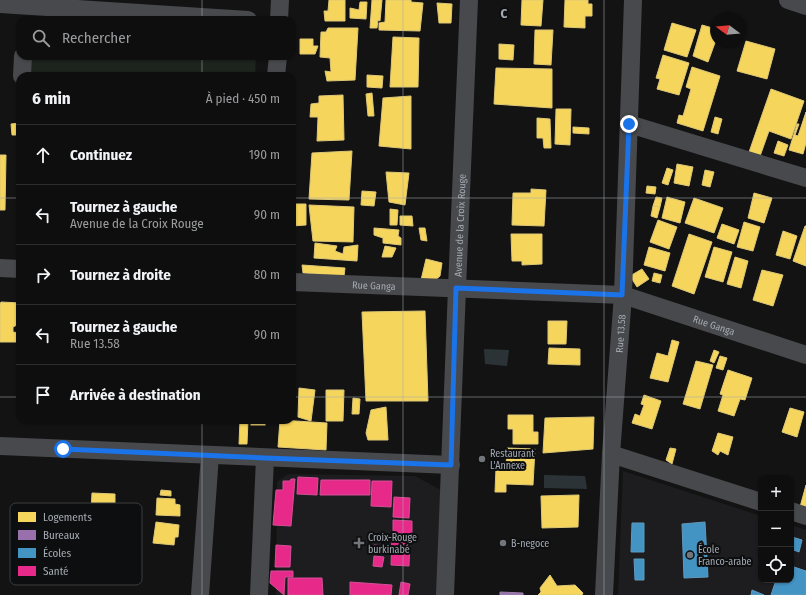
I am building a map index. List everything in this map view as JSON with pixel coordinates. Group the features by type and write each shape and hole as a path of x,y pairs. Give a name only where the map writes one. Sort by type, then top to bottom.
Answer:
{"street":[{"path":"280,0 280,16"},
{"name":"Avenue de la Croix Rouge","path":"445,595 451,465 456,288 470,0"},
{"name":"Rue 13.58","path":"604,595 611,454 622,295 633,0"},
{"path":"788,0 806,6"},
{"path":"0,4 23,12 136,16"},
{"path":"22,60 22,72"},
{"path":"276,72 278,60"},
{"path":"629,124 806,178"},
{"path":"0,268 16,269"},
{"name":"Rue Ganga","path":"296,282 622,295 806,355"},
{"path":"0,446 451,465"},
{"path":"611,454 758,501"},
{"path":"200,595 210,455"},
{"path":"259,595 265,458"},
{"path":"794,512 806,516"}],"shaded area":[{"path":"30,60 256,60 255,72 29,72"},
{"path":"484,349 509,350 507,366 485,364"},
{"name":"École Franco-arabe","path":"623,471 758,515 758,583 794,583 794,526 806,530 806,595 618,595"},
{"name":"Croix-Rouge burkinabé","path":"288,474 415,476 441,490 441,595 276,595 277,482"},
{"path":"544,475 585,476 587,489 544,488"}],"building: Logements":[{"path":"329,0 345,0 345,21 325,21 324,11 328,11"},
{"path":"372,0 382,0 380,21 378,20 377,28 370,28"},
{"path":"386,0 411,0 411,2 423,3 420,31 379,30 379,23 385,22"},
{"path":"522,0 543,0 541,26 521,25"},
{"path":"565,0 588,0 588,4 592,4 592,16 585,16 585,28 564,27"},
{"path":"360,2 367,2 366,19 350,18 350,8 359,10"},
{"path":"437,3 452,4 451,23 439,23"},
{"path":"672,23 696,30 687,57 664,50"},
{"path":"702,25 710,27 710,48 713,48 708,62 693,56"},
{"path":"328,28 358,28 355,80 327,81 325,71 331,72 330,58 320,57 321,32 326,32"},
{"path":"535,30 553,30 551,65 534,64"},
{"path":"393,37 419,38 418,87 390,87"},
{"path":"300,39 313,39 313,46 318,46 315,54 300,54"},
{"path":"746,41 775,49 767,79 737,71 744,48 746,48"},
{"path":"499,44 514,45 513,60 499,59"},
{"path":"663,55 689,63 679,95 657,89 660,79 656,78"},
{"path":"692,67 720,76 703,131 677,123 679,115 683,116 691,89 686,87"},
{"path":"496,68 552,69 552,108 494,104"},
{"path":"367,75 383,76 382,88 367,87"},
{"path":"771,89 804,101 791,139 769,131 759,159 748,155"},
{"path":"372,93 374,116 368,116 366,94"},
{"path":"343,95 344,140 317,141 318,117 310,117 311,104 319,103 319,96"},
{"path":"411,96 411,149 379,146 383,98"},
{"path":"556,109 571,109 570,145 555,144"},
{"path":"806,112 806,143 803,154 789,150 797,124 799,124 795,135 798,136"},
{"path":"715,117 722,119 718,134 711,132"},
{"path":"537,118 550,119 551,148 544,148 543,138 537,138"},
{"path":"16,123 16,135 12,135 11,124"},
{"path":"573,127 589,128 589,134 573,133"},
{"path":"778,141 788,145 784,156 774,153"},
{"path":"352,151 349,200 309,199 312,153"},
{"path":"0,155 6,155 5,210 0,210"},
{"path":"677,164 693,167 689,186 674,183"},
{"path":"667,168 673,170 668,185 662,183"},
{"path":"705,170 714,172 710,187 702,185"},
{"path":"386,172 409,173 405,205 389,202"},
{"path":"647,186 656,187 655,194 646,193"},
{"path":"531,189 546,190 544,226 512,225 513,193 531,193"},
{"path":"362,191 376,192 374,206 361,205"},
{"path":"754,193 772,198 764,223 748,218"},
{"path":"656,197 662,198 660,207 653,206"},
{"path":"667,197 685,202 680,223 662,218"},
{"path":"694,198 723,208 714,233 685,223"},
{"path":"296,204 306,204 306,225 296,226"},
{"path":"309,205 354,207 353,242 313,241"},
{"path":"653,206 660,207 657,218 651,216"},
{"path":"390,209 398,210 397,225 390,225"},
{"path":"400,216 412,216 413,226 400,225"},
{"path":"658,220 677,227 669,249 650,242"},
{"path":"744,222 760,227 753,251 737,247"},
{"path":"722,224 739,230 734,244 717,238"},
{"path":"806,226 806,266 793,261"},
{"path":"374,228 399,230 398,236 401,238 401,245 383,243 383,238 374,235"},
{"path":"419,228 425,228 427,241 421,240"},
{"path":"783,231 797,236 790,259 776,255"},
{"path":"511,234 542,234 542,264 522,265 522,261 512,261"},
{"path":"689,234 712,242 694,294 672,286"},
{"path":"315,243 337,246 335,251 343,254 344,247 358,245 357,261 314,258"},
{"path":"385,246 396,248 392,257 382,257"},
{"path":"649,247 670,253 665,271 644,265"},
{"path":"714,247 732,252 723,282 705,277"},
{"path":"735,257 748,261 741,288 727,284"},
{"path":"426,259 442,263 440,276 433,282 421,280"},
{"path":"302,265 345,268 344,276 303,273"},
{"path":"642,269 649,279 637,287 630,276"},
{"path":"762,270 783,275 773,306 753,300"},
{"path":"654,273 662,275 660,283 652,281"},
{"path":"1,302 16,303 16,326 13,327 13,332 16,332 16,342 0,342"},
{"path":"425,311 428,401 366,401 362,312"},
{"path":"548,321 567,321 566,344 548,344"},
{"path":"672,340 679,342 668,382 650,378 657,353 668,356"},
{"path":"549,348 580,349 580,365 548,364"},
{"path":"714,350 719,352 714,363 710,361"},
{"path":"720,356 727,358 723,370 716,368"},
{"path":"696,361 713,365 700,409 683,404"},
{"path":"728,370 752,378 745,400 740,399 734,416 718,411 723,395 720,394"},
{"path":"299,388 315,390 311,421 298,417"},
{"path":"326,390 344,390 343,421 326,421"},
{"path":"644,395 661,401 652,429 632,423 635,414 640,416 644,405 641,404"},
{"path":"353,398 360,399 359,414 352,414"},
{"path":"386,407 388,440 368,440 366,433 371,410"},
{"path":"790,408 804,412 797,437 782,432"},
{"path":"508,415 533,415 533,432 538,432 538,444 513,444 513,429 508,429"},
{"path":"594,417 593,449 543,453 545,418"},
{"path":"296,421 327,423 326,450 278,447 280,424 296,424"},
{"path":"240,424 248,424 247,444 239,444"},
{"path":"251,424 265,424 265,425"},
{"path":"718,433 733,437 728,455 720,451 718,455 712,451"},
{"path":"507,448 535,449 533,485 506,484 506,492 495,492 496,468 506,468"},
{"path":"670,448 676,449 672,464 666,460"},
{"path":"806,485 806,509 800,507"},
{"path":"161,490 171,491 171,496 160,495"},
{"path":"92,493 115,494 115,503 91,503"},
{"path":"579,495 578,527 542,528 541,496"},
{"path":"157,498 175,499 175,504 180,505 180,516 156,515"},
{"path":"156,522 179,525 178,537 175,537 174,545 153,543"},
{"path":"550,575 557,586 575,585 583,593 582,595 538,595 541,592 540,588"}],"building: Bureaux":[{"path":"500,592 523,593 523,595 500,595"}],"building: Écoles":[{"path":"705,522 708,577 684,578 682,524"},
{"path":"632,523 644,523 644,552 631,552"},
{"path":"794,538 802,540 799,552 794,550"},
{"path":"634,559 644,559 644,580 635,580"},
{"path":"794,567 806,571 806,595 771,595 775,583 794,583"},
{"path":"752,590 764,595 751,595"}],"building: Santé":[{"path":"298,477 318,478 317,495 297,494"},
{"path":"291,479 295,479 291,526 273,525 276,490 283,490 283,481 290,481"},
{"path":"321,480 370,480 370,495 320,495"},
{"path":"372,481 392,481 391,507 371,506"},
{"path":"394,497 410,498 409,518 393,517"},
{"path":"393,520 412,521 412,534 393,533"},
{"path":"392,536 410,537 409,566 391,565"},
{"path":"276,545 291,546 290,567 275,567"},
{"path":"374,545 383,546 382,554 373,553"},
{"path":"374,556 384,557 382,567 373,566"},
{"path":"271,571 293,571 293,577 285,577 284,595 270,583"},
{"path":"288,578 322,578 323,595 288,595"},
{"path":"350,582 392,585 391,595 350,595"},
{"path":"401,582 410,584 408,595 399,595"}],"place":[{"name":"Restaurant L'Annexe","path":"482,459"},
{"name":"Croix-Rouge burkinabé","path":"359,543"},
{"name":"B-negoce","path":"503,543"},
{"name":"École Franco-arabe","path":"690,555"}],"route":[{"path":"63,449 451,465 456,288 622,295 629,124"}]}
